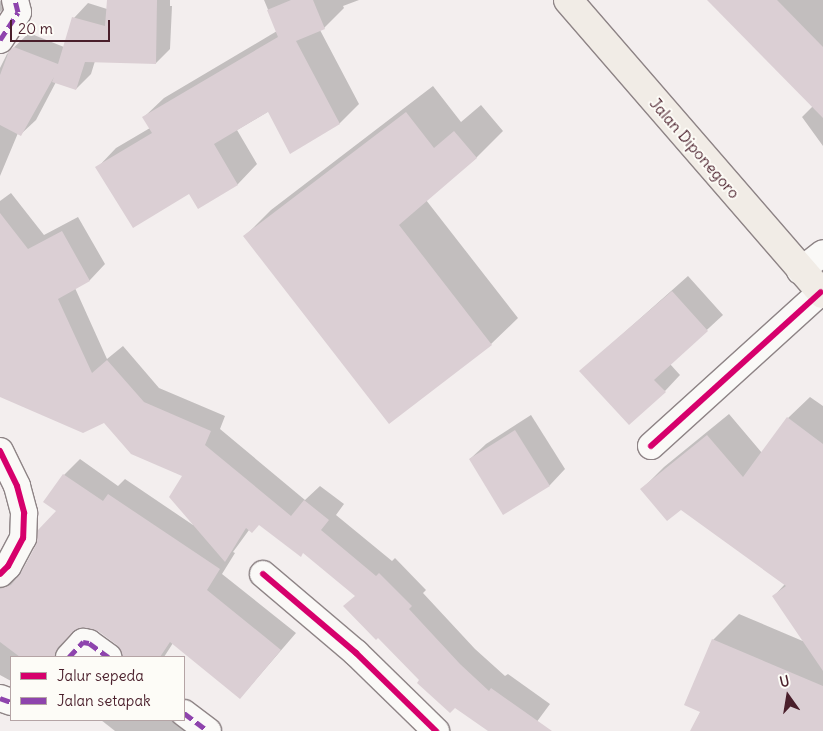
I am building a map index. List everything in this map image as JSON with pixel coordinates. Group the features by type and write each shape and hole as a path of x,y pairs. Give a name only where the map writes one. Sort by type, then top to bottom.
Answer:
{"main road":[{"name":"Jalan Diponegoro","path":"568,0 800,270 822,293"}],"street":[{"path":"0,40 18,12 15,0"},
{"path":"800,270 823,253"},
{"path":"652,446 822,293"},
{"path":"0,451 17,486 24,513 23,538 8,566 0,574"},
{"path":"263,574 356,653 436,731"},
{"path":"70,656 83,642 88,642 107,656"},
{"path":"185,714 208,731"}],"building":[{"path":"107,0 157,0 156,64 85,62 76,90 52,82 54,77 21,136 0,125 0,75 9,51 14,47 58,64 72,17 105,26"},
{"path":"291,0 313,0 325,29 296,41 340,124 290,154 268,112 214,144 238,185 198,209 189,194 133,228 95,167 152,133 142,117 278,37 267,10"},
{"path":"707,0 777,0 823,47 823,118"},
{"path":"406,112 434,148 454,131 477,158 399,225 492,345 389,424 243,236"},
{"path":"0,213 28,249 62,231 90,281 58,299 92,373 107,360 144,402 211,431 205,445 291,516 304,500 329,520 321,530 376,576 379,573 412,606 409,609 460,664 489,691 491,688 552,731 488,731 455,708 450,713 417,683 419,680 378,638 376,640 343,606 355,596 303,553 301,557 259,525 252,533 246,528 225,562 169,497 182,476 131,454 104,423 83,433 0,397"},
{"path":"672,291 708,331 654,380 666,392 629,425 579,371"},
{"path":"787,417 823,444 823,671 772,596 786,586 681,510 667,521 640,489 707,435 743,477"},
{"path":"515,430 550,486 503,515 469,459"},
{"path":"63,474 103,501 108,494 220,569 207,590 281,650 240,699 170,642 161,656 122,656 117,645 98,631 79,628 58,647 54,656 19,656 0,642 0,589 11,585 21,573 36,545 38,530 56,511 43,502"},
{"path":"712,639 823,686 823,731 690,731 700,712 684,705"}],"marked path":[{"path":"0,40 18,12 15,0"},
{"path":"70,656 83,642 89,643 107,656"},
{"path":"0,698 10,702"},
{"path":"185,714 208,731"}],"cycle path":[{"path":"651,446 821,292"},
{"path":"0,451 17,486 24,513 23,538 8,566 0,574"},
{"path":"263,574 356,653 436,731"}]}
